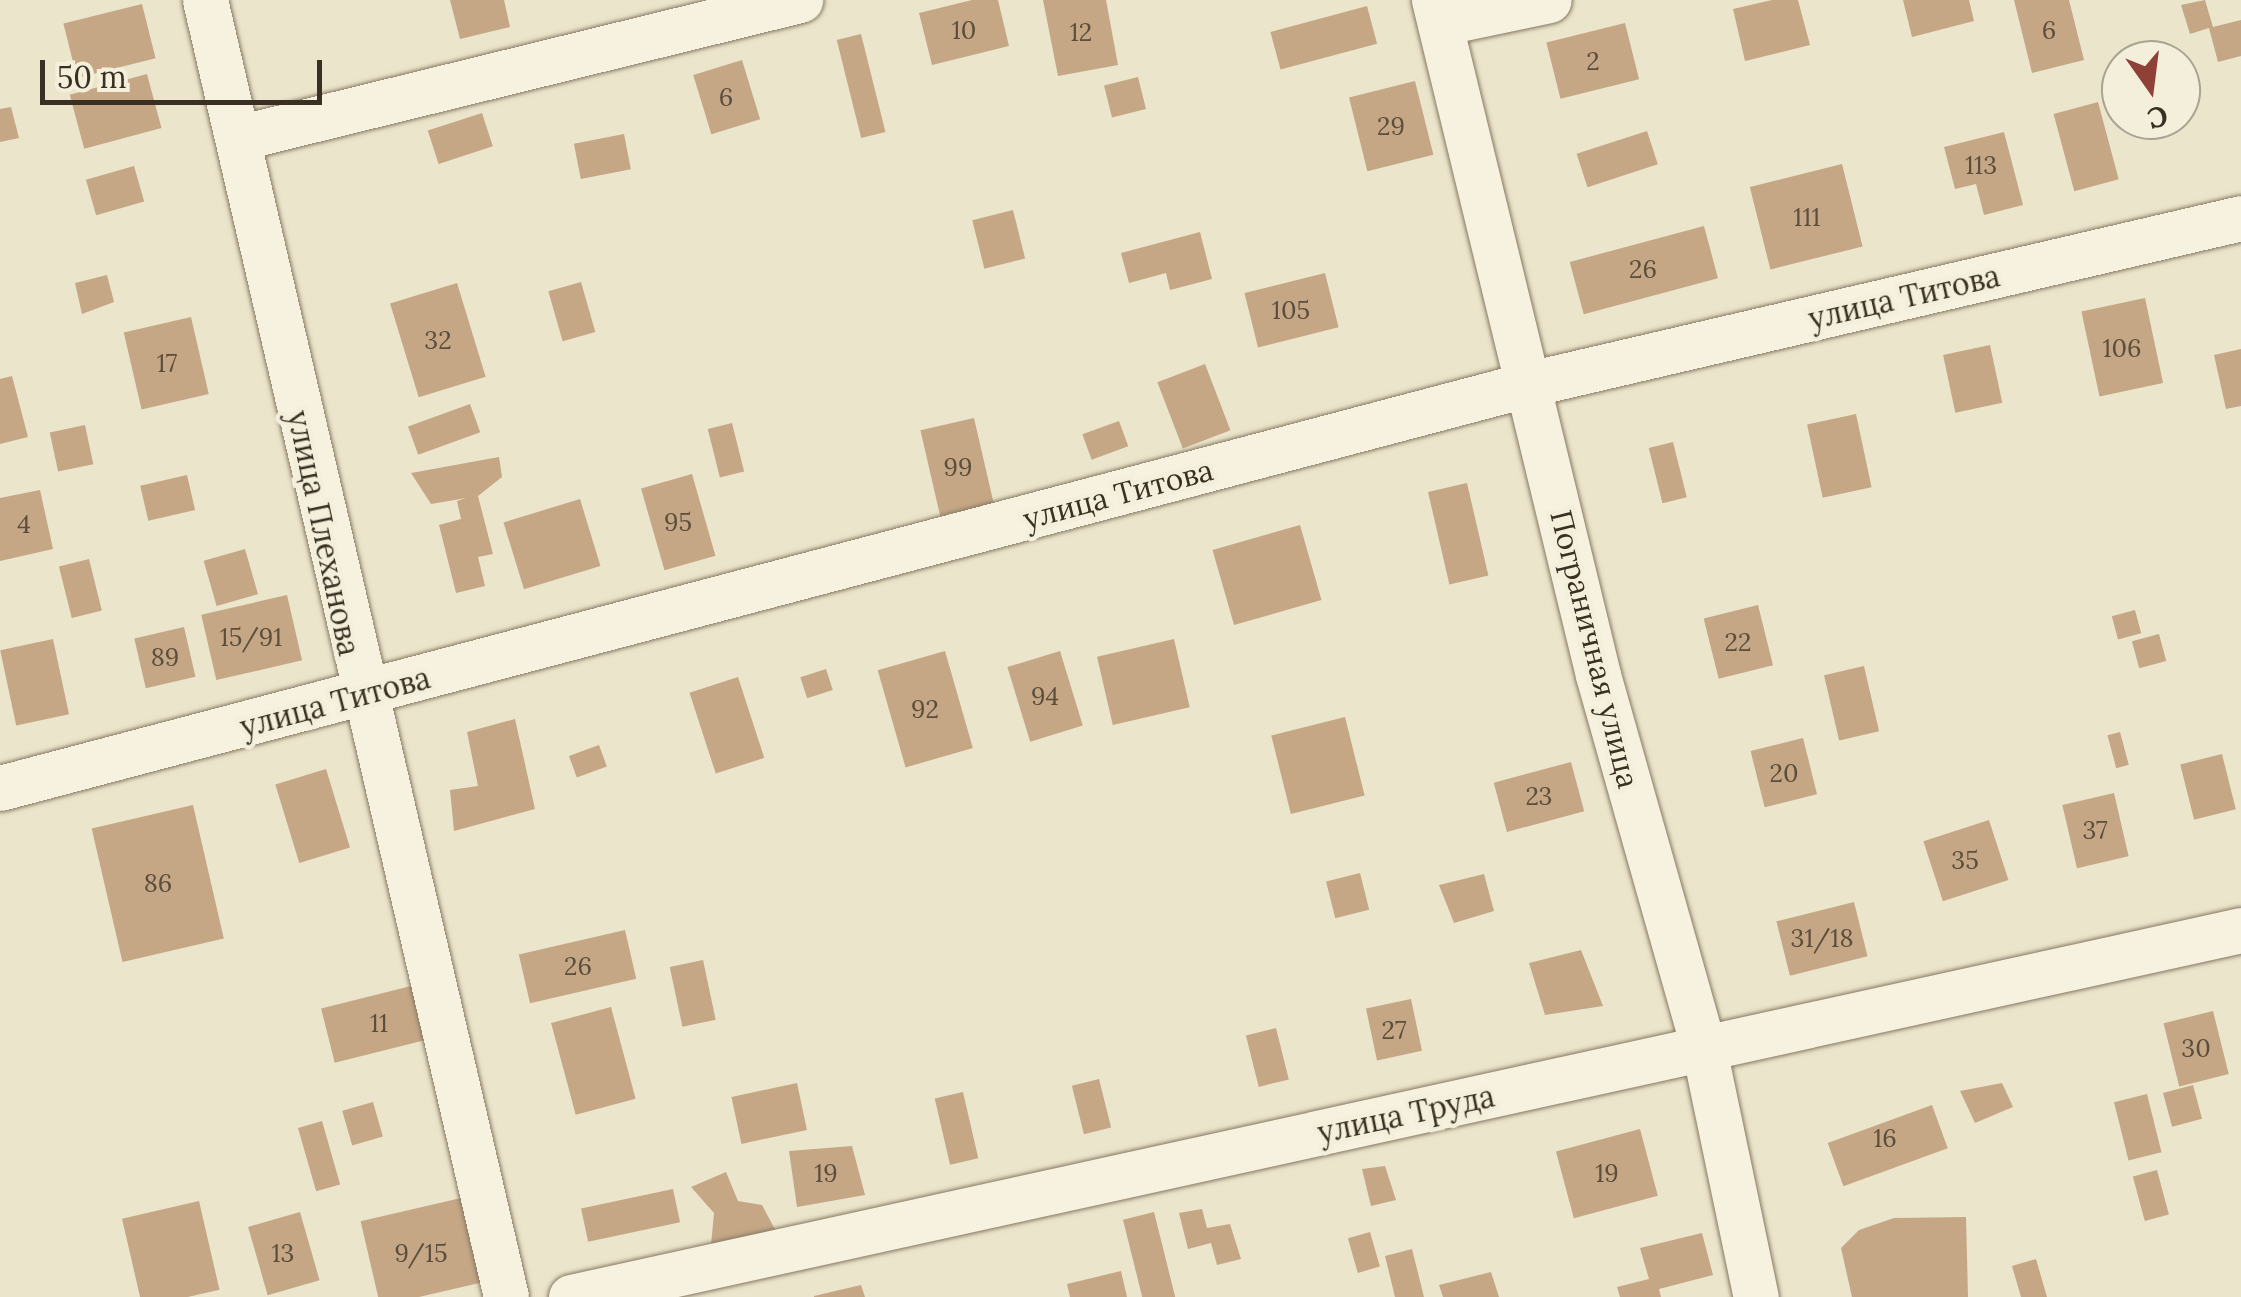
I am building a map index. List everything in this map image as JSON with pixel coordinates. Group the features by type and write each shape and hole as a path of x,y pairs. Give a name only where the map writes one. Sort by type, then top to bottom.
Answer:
{"street":[{"name":"улица Плеханова","path":"206,0 360,696 506,1297"},
{"path":"238,138 800,0"},
{"path":"1437,12 1549,0"},
{"name":"Пограничная улица","path":"1437,12 1528,384 1704,1049 1756,1297"},
{"name":"улица Титова","path":"0,788 360,696 1528,384 2241,218"},
{"name":"улица Труда","path":"571,1297 2241,930"}],"building":[{"path":"450,0 504,0 510,27 460,39"},
{"path":"972,0 998,0 1009,46 932,65 919,13"},
{"path":"1043,0 1106,0 1118,65 1058,76"},
{"path":"1772,0 1798,0 1810,45 1745,61 1733,9"},
{"path":"1903,0 1969,0 1974,21 1912,37"},
{"path":"2014,0 2069,0 2084,60 2032,73"},
{"path":"2205,0 2213,27 2241,20 2241,56 2218,62 2209,28 2190,34 2181,5"},
{"path":"142,4 156,58 77,78 63,24"},
{"path":"1367,6 1377,44 1281,70 1270,32"},
{"path":"1625,23 1639,79 1560,99 1546,43"},
{"path":"861,34 885,132 861,138 837,40"},
{"path":"742,60 760,119 711,134 693,75"},
{"path":"147,74 161,128 84,149 70,95"},
{"path":"1138,77 1146,109 1112,117 1104,85"},
{"path":"1415,81 1433,155 1367,171 1349,97"},
{"path":"2098,102 2101,140 2108,140 2119,179 2074,191 2054,114"},
{"path":"11,107 19,138 0,142 0,109"},
{"path":"482,113 493,146 439,164 428,131"},
{"path":"1647,131 1658,164 1587,187 1577,154"},
{"path":"2004,132 2023,205 1984,215 1976,184 1955,189 1944,147"},
{"path":"624,134 631,169 581,179 574,144"},
{"path":"1842,164 1863,246 1770,269 1750,187"},
{"path":"134,166 144,202 96,215 86,180"},
{"path":"1013,210 1025,259 984,269 972,220"},
{"path":"1704,226 1718,278 1584,314 1570,262"},
{"path":"1200,232 1212,279 1170,290 1166,273 1129,283 1121,253"},
{"path":"1325,273 1339,327 1258,347 1244,293"},
{"path":"107,275 114,302 82,314 75,283"},
{"path":"581,282 595,332 563,341 548,291"},
{"path":"457,283 486,377 419,397 390,303"},
{"path":"2145,298 2163,383 2100,397 2081,312"},
{"path":"191,317 209,394 142,409 124,333"},
{"path":"1990,345 2002,403 1955,413 1943,355"},
{"path":"2241,349 2241,406 2226,409 2214,355"},
{"path":"1205,364 1230,430 1183,449 1157,382"},
{"path":"12,376 28,437 0,444 0,379"},
{"path":"470,404 480,432 418,455 408,427"},
{"path":"1856,414 1872,487 1823,498 1807,424"},
{"path":"974,418 994,504 940,516 920,430"},
{"path":"1119,421 1128,446 1092,460 1082,434"},
{"path":"732,423 744,472 720,478 708,429"},
{"path":"85,425 93,464 58,472 50,432"},
{"path":"1673,442 1687,497 1663,503 1649,448"},
{"path":"499,457 502,477 478,496 493,554 478,557 485,586 456,593 439,525 461,519 457,501 466,498 431,504 411,473"},
{"path":"692,474 715,556 664,570 641,489"},
{"path":"187,475 195,510 148,521 140,486"},
{"path":"1467,483 1488,576 1449,585 1428,492"},
{"path":"40,490 53,549 0,561 0,498"},
{"path":"580,499 600,566 524,589 503,522"},
{"path":"1300,525 1321,600 1234,625 1213,550"},
{"path":"245,549 258,594 217,606 204,561"},
{"path":"89,559 102,610 72,618 59,566"},
{"path":"287,595 302,660 216,680 201,615"},
{"path":"1758,605 1773,665 1719,679 1704,619"},
{"path":"2135,610 2141,633 2118,639 2112,616"},
{"path":"184,627 195,677 146,688 134,638"},
{"path":"2159,634 2166,661 2139,668 2132,641"},
{"path":"53,639 69,714 16,726 0,650"},
{"path":"1174,639 1190,707 1113,725 1097,657"},
{"path":"945,651 973,748 906,767 878,670"},
{"path":"1060,651 1083,726 1030,742 1007,667"},
{"path":"1864,666 1879,731 1839,741 1824,675"},
{"path":"826,669 833,690 807,698 800,677"},
{"path":"738,677 764,758 716,774 689,693"},
{"path":"1345,717 1365,796 1291,814 1271,735"},
{"path":"515,719 535,809 454,831 450,790 478,786 467,732"},
{"path":"2120,732 2129,765 2116,768 2107,735"},
{"path":"1803,738 1817,794 1765,807 1751,751"},
{"path":"599,745 607,767 577,778 569,756"},
{"path":"2222,754 2236,809 2194,820 2180,764"},
{"path":"1571,762 1584,811 1507,832 1494,783"},
{"path":"326,769 350,847 299,863 275,784"},
{"path":"2114,793 2129,856 2077,868 2062,805"},
{"path":"193,805 224,938 122,962 92,828"},
{"path":"1989,820 2008,880 1943,901 1923,841"},
{"path":"1360,873 1369,910 1335,918 1326,881"},
{"path":"1484,874 1494,911 1454,923 1439,885"},
{"path":"1854,902 1868,956 1790,976 1776,921"},
{"path":"625,930 636,979 530,1003 519,955"},
{"path":"1581,950 1603,1006 1545,1015 1529,963"},
{"path":"703,960 716,1020 682,1027 670,967"},
{"path":"423,983 437,1037 335,1063 321,1008"},
{"path":"1411,999 1422,1051 1377,1060 1366,1009"},
{"path":"611,1007 636,1099 576,1115 551,1023"},
{"path":"2213,1011 2229,1074 2179,1086 2164,1023"},
{"path":"1276,1028 1289,1079 1259,1087 1246,1035"},
{"path":"1099,1079 1111,1128 1084,1134 1072,1086"},
{"path":"797,1083 807,1130 741,1144 731,1097"},
{"path":"2002,1083 2013,1107 1975,1123 1960,1091"},
{"path":"2193,1085 2202,1119 2172,1127 2163,1093"},
{"path":"963,1092 978,1158 950,1165 935,1099"},
{"path":"2147,1094 2162,1152 2129,1160 2114,1102"},
{"path":"373,1102 383,1137 352,1145 342,1111"},
{"path":"1932,1105 1948,1148 1843,1186 1828,1143"},
{"path":"322,1121 340,1184 316,1191 298,1128"},
{"path":"1640,1129 1658,1196 1574,1218 1556,1152"},
{"path":"852,1146 865,1195 797,1207 789,1151"},
{"path":"1385,1166 1396,1200 1371,1206 1362,1169"},
{"path":"2157,1170 2169,1214 2145,1221 2133,1176"},
{"path":"726,1172 738,1201 762,1205 778,1235 711,1245 714,1213 691,1187"},
{"path":"673,1189 680,1222 588,1242 581,1209"},
{"path":"461,1198 481,1283 419,1297 378,1297 361,1221"},
{"path":"199,1201 219,1290 188,1297 140,1297 122,1219"},
{"path":"1202,1209 1207,1228 1230,1224 1241,1259 1217,1265 1211,1243 1188,1249 1179,1213"},
{"path":"300,1212 320,1280 268,1295 248,1227"},
{"path":"1154,1212 1175,1297 1142,1297 1123,1220"},
{"path":"1966,1217 1968,1297 1852,1297 1841,1248 1859,1230 1894,1218"},
{"path":"1370,1232 1380,1267 1358,1273 1348,1238"},
{"path":"1702,1233 1713,1275 1659,1289 1661,1297 1620,1297 1617,1287 1649,1279 1640,1248"},
{"path":"1412,1249 1424,1297 1395,1297 1385,1256"},
{"path":"2036,1259 2047,1297 2021,1297 2012,1266"},
{"path":"1121,1271 1127,1297 1070,1297 1067,1284"},
{"path":"1491,1272 1499,1297 1443,1297 1439,1285"},
{"path":"861,1285 865,1297 814,1297 814,1296"}]}
